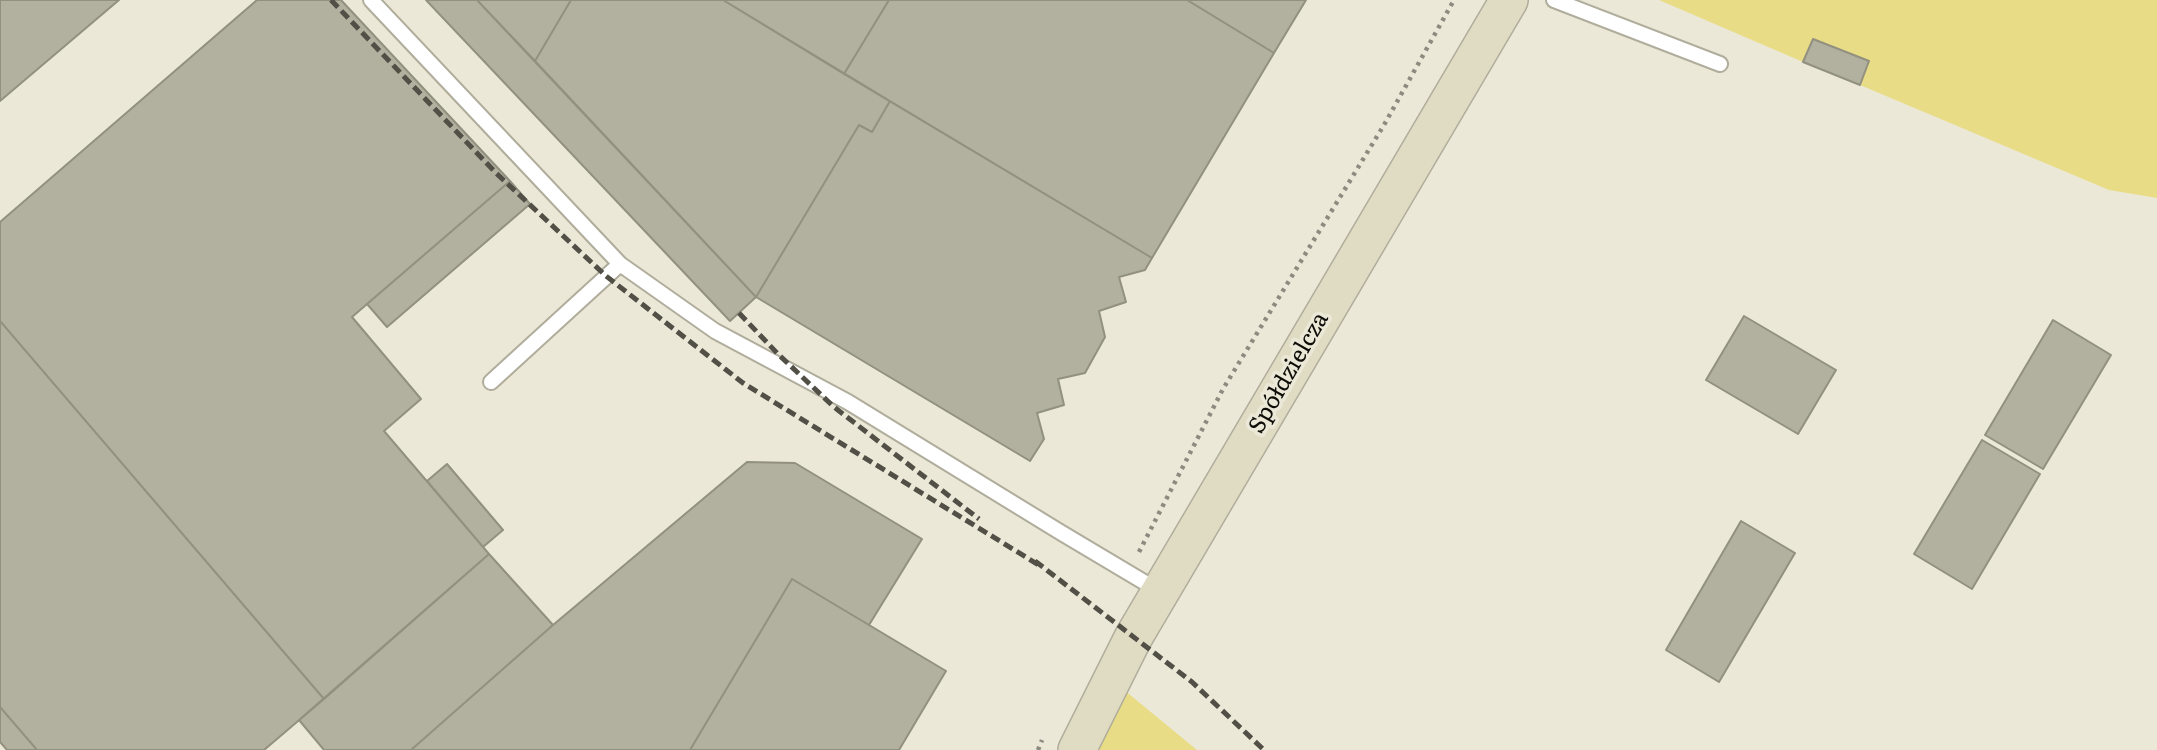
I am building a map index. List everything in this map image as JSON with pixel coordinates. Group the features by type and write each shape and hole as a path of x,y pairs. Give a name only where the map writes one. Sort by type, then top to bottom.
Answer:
{"street":[{"name":"Spółdzielcza","path":"1061,744 1133,638 1509,0"}],"lane":[{"path":"371,0 620,264 715,331 848,402 1161,591"},
{"path":"1555,0 1720,64"},
{"path":"492,382 620,264"}],"path":[{"name":"Spółdzielcza","path":"1127,572 1147,540 1223,389 1384,124 1454,0"},
{"path":"1038,750 1061,744"}],"shaded area":[{"path":"1659,0 2157,0 2157,198 2109,190 1860,85 1869,61 1814,39 1803,62"},
{"path":"1112,680 1197,750 1077,750"}],"building":[{"path":"0,0 119,0 0,101"},
{"path":"257,0 341,0 510,181 352,317 421,399 384,431 489,554 324,699 0,321 0,222"},
{"path":"426,0 477,0 756,297 730,321"},
{"path":"477,0 571,0 535,61"},
{"path":"571,0 723,0 890,101 872,132 859,125 756,297 535,61"},
{"path":"723,0 889,0 844,74"},
{"path":"889,0 1187,0 1274,53 1152,258 844,74"},
{"path":"1187,0 1306,0 1274,53"},
{"path":"1813,39 1869,61 1860,85 1803,62"},
{"path":"890,101 1152,258 1145,270 1119,277 1126,302 1099,311 1105,337 1085,373 1058,379 1064,405 1037,413 1044,439 1030,461 756,297 859,125 872,132"},
{"path":"510,181 530,204 387,327 367,304"},
{"path":"1744,316 1836,370 1798,434 1706,380"},
{"path":"2053,320 2111,355 2043,469 1985,435"},
{"path":"0,321 324,699 264,750 37,750 0,707"},
{"path":"1982,440 2040,474 1972,589 1914,554"},
{"path":"747,462 795,463 922,539 869,625 792,579 690,750 411,750 553,625"},
{"path":"447,464 503,530 483,547 427,481"},
{"path":"1741,521 1795,553 1719,682 1666,650"},
{"path":"489,554 553,625 411,750 324,750 299,720"},
{"path":"792,579 946,671 899,750 690,750"},
{"path":"0,707 37,750 7,750 0,742"}],"railway":[{"path":"331,0 496,173 606,276 743,383 1042,567"},
{"path":"739,313 834,407 979,519"},
{"path":"1035,561 1192,682 1264,750"}]}
